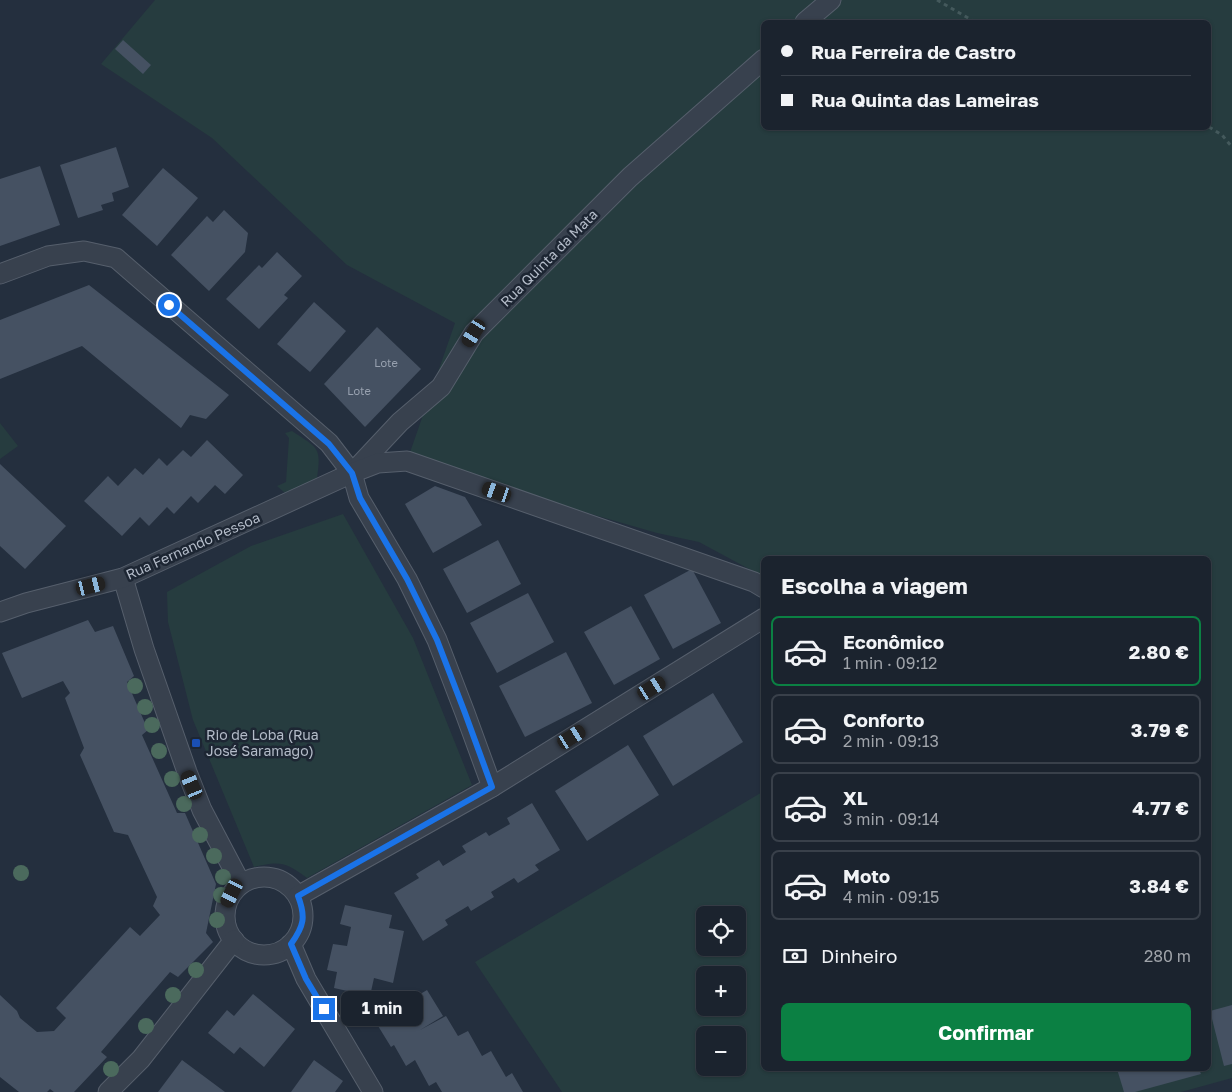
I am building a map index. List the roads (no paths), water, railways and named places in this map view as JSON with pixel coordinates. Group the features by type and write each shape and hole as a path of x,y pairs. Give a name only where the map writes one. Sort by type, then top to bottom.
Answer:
{"street":[{"path":"807,20 830,0"},
{"name":"Rua Quinta da Mata","path":"352,473 400,422 440,386 474,333 630,177 761,62"},
{"path":"0,274 48,256 84,251 116,258 329,444 352,473 360,498 407,579 437,640 492,787"},
{"name":"Rua Fernando Pessoa","path":"0,612 26,603 123,578 352,473 378,463 407,462 754,582 761,586"},
{"path":"123,578 144,649 186,772 202,810 241,884"},
{"path":"298,896 492,787 761,620"},
{"path":"266,876 279,879 290,886 298,896 303,908 303,921 299,934 291,944 282,950 262,955 251,953 234,940 227,929 225,917 226,904 232,893 241,884 253,878 266,876"},
{"path":"108,1092 141,1059 234,940"},
{"path":"291,944 306,979 373,1092"}],"place":[{"name":"Rio de Loba (Rua José Saramago)","path":"196,743"}]}
